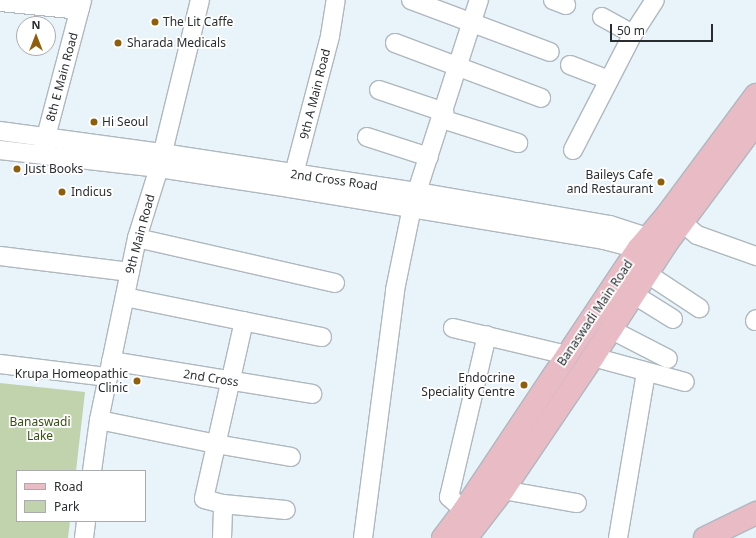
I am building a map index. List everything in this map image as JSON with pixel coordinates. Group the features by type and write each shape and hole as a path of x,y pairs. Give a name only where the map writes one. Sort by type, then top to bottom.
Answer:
{"main road":[{"name":"Banaswadi Main Road","path":"674,219 756,95"},
{"name":"Banaswadi Main Road","path":"443,538 464,510 567,355 674,219 756,123"},
{"name":"Banaswadi Main Road","path":"466,538 503,490 593,357 646,273 653,246"},
{"path":"705,538 733,531 756,513"}],"street":[{"name":"9th Main Road","path":"92,470 99,420 137,238 161,161 200,0"},
{"name":"9th A Main Road","path":"293,181 330,36 336,0"},
{"path":"411,0 550,52"},
{"path":"363,538 395,290 415,200 479,0"},
{"path":"573,150 633,34 655,0"},
{"path":"0,2 81,5"},
{"name":"8th E Main Road","path":"41,155 81,5"},
{"path":"602,17 633,34"},
{"path":"395,43 541,98"},
{"path":"570,65 609,80"},
{"path":"379,90 518,143"},
{"name":"2nd Cross Road","path":"0,131 46,137 161,161 415,200 604,240 653,246"},
{"path":"367,137 429,157"},
{"name":"2nd Cross Road","path":"0,150 41,155 161,161"},
{"path":"674,219 697,235 756,256"},
{"path":"137,238 335,283"},
{"path":"0,256 130,272"},
{"path":"646,273 699,308"},
{"path":"633,294 673,319"},
{"path":"124,297 322,337"},
{"path":"244,321 204,499 223,504 286,510"},
{"path":"453,328 567,355"},
{"path":"610,329 668,359"},
{"path":"464,510 449,497 487,335"},
{"path":"593,357 646,373 685,382"},
{"name":"2nd Cross","path":"0,364 110,369 231,381 312,394"},
{"path":"618,538 646,373"},
{"path":"99,420 216,444 291,457"},
{"path":"503,490 577,503"},
{"path":"222,538 223,504"},
{"path":"84,538 86,522"}],"green space":[{"name":"Banaswadi Lake","path":"0,383 85,392 76,470 16,470 16,522 70,522 68,538 0,538"}],"place":[{"name":"The Lit Caffe","path":"155,22"},
{"name":"Sharada Medicals","path":"118,43"},
{"name":"Hi Seoul","path":"94,122"},
{"name":"Just Books","path":"17,169"},
{"name":"Baileys Cafe and Restaurant","path":"661,182"},
{"name":"Indicus","path":"62,192"},
{"name":"Krupa Homeopathic Clinic","path":"137,381"},
{"name":"Endocrine Speciality Centre","path":"524,385"}]}
